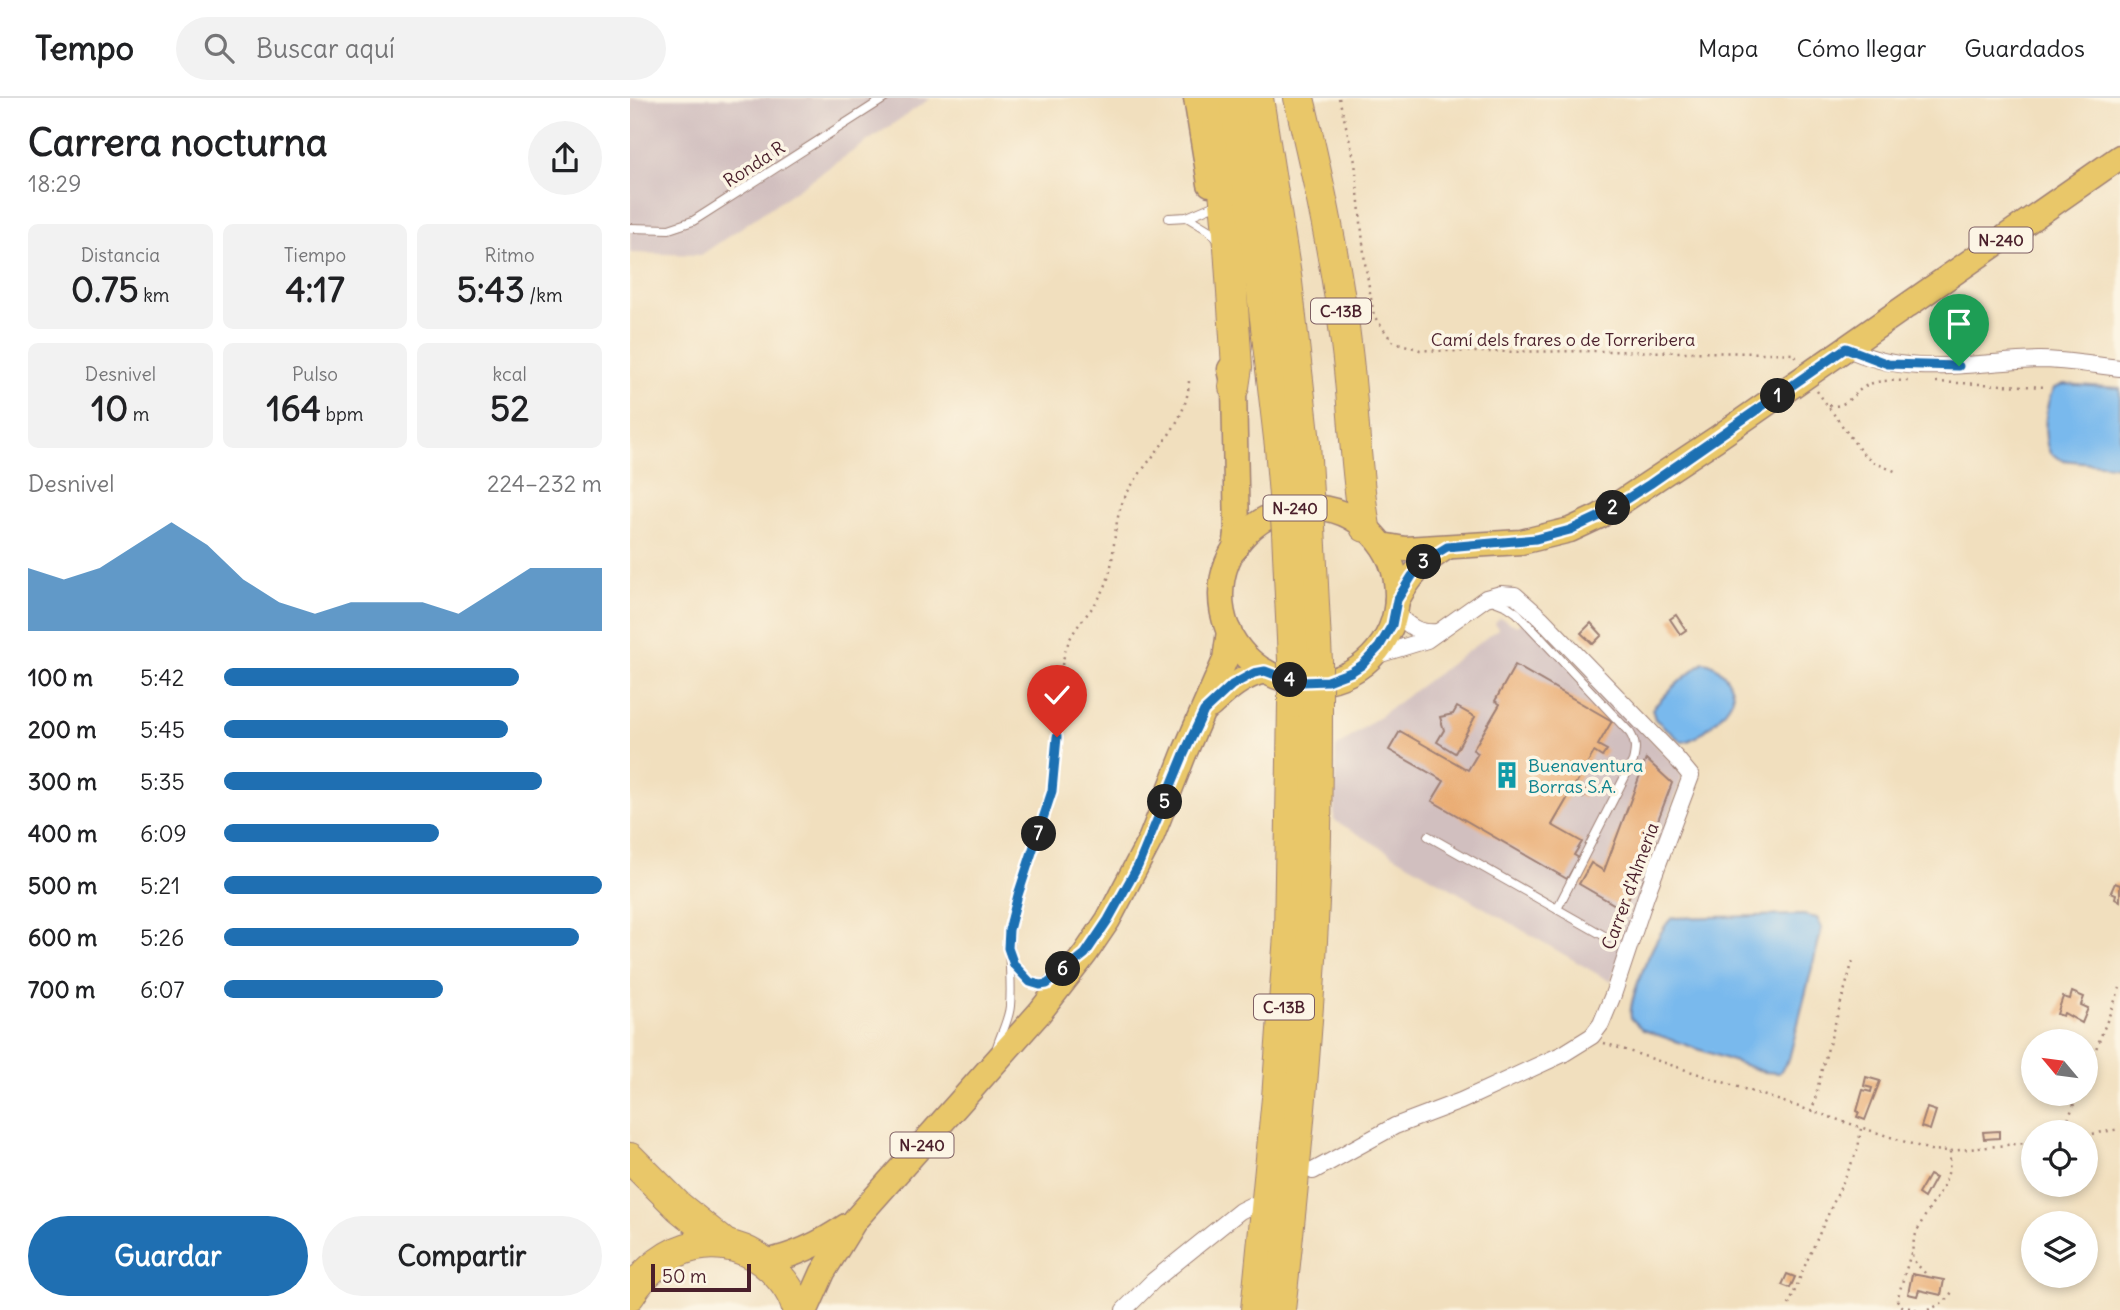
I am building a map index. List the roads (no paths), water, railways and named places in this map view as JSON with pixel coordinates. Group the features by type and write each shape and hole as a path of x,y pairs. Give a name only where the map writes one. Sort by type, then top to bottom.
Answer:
{"highway":[{"path":"1215,98 1237,367 1234,387"},
{"name":"C-13B","path":"1234,98 1292,445"},
{"name":"C-13B","path":"1258,98 1287,282 1292,445 1299,530 1292,664 1305,704 1314,901 1296,1150 1280,1310"},
{"name":"C-13B","path":"1299,98 1321,192 1337,282 1352,401 1359,490 1374,536"},
{"name":"C-13B","path":"1256,1310 1277,1098 1305,704"},
{"path":"630,1158 679,1207 726,1245"},
{"path":"630,1295 647,1270 670,1254 698,1245 726,1245 744,1250 764,1262 787,1286 797,1310"}],"main road":[{"path":"1196,98 1218,240 1229,366 1234,387 1235,549"},
{"name":"N-240","path":"1292,664 1241,650 1229,631 1222,608 1225,571 1235,549 1271,515 1295,508 1332,510 1344,514 1374,536 1405,549 1521,542 1583,524 1650,484 2120,157"},
{"path":"1374,536 1394,571 1396,606"},
{"name":"N-240","path":"1292,664 1289,680 1327,681 1351,672 1371,657 1386,636 1396,606 1412,576 1426,560 1447,547"},
{"name":"N-240","path":"806,1310 822,1272 855,1220 1040,1012 1108,920 1138,866 1204,711 1225,660 1229,631"},
{"name":"N-240","path":"1204,711 1232,685 1254,673 1292,664"},
{"name":"N-240","path":"764,1262 802,1252 827,1240 855,1220"}],"street":[{"path":"1846,348 1878,362 1900,365 1959,366 2041,360 2120,368"},
{"name":"Carrer d'Almeria","path":"1313,1171 1395,1126 1461,1101 1563,1054 1592,1036 1601,1024 1613,995 1639,914 1690,776 1677,759 1522,599 1508,593 1486,598"},
{"path":"1371,657 1427,640 1486,598"},
{"path":"1396,606 1416,631 1438,632"},
{"path":"1124,1310 1153,1282 1240,1211 1250,1206"}],"lane":[{"name":"Ronda R","path":"630,228 668,229 693,221 885,98"},
{"path":"1169,218 1188,217 1213,205"},
{"path":"1188,217 1210,231 1218,240"},
{"path":"1486,598 1517,613 1635,741 1633,761 1557,909"},
{"path":"1429,836 1608,938"},
{"path":"989,1070 1010,1010 1008,948 1013,914"},
{"path":"1008,948 1014,965 1030,982 1040,985 1047,984 1085,954"}],"water":[{"path":"2064,384 2120,388 2120,466 2062,460 2050,453 2045,429 2047,411 2054,388"},
{"path":"1703,662 1709,663 1724,674 1731,686 1733,698 1711,725 1696,737 1682,742 1655,719 1652,709"},
{"path":"1803,915 1817,918 1822,928 1789,1059 1779,1073 1764,1072 1643,1030 1631,1018 1634,996 1645,965 1659,936 1672,918"}],"place":[{"name":"Buenaventura Borras S.A.","path":"1507,775"}]}
